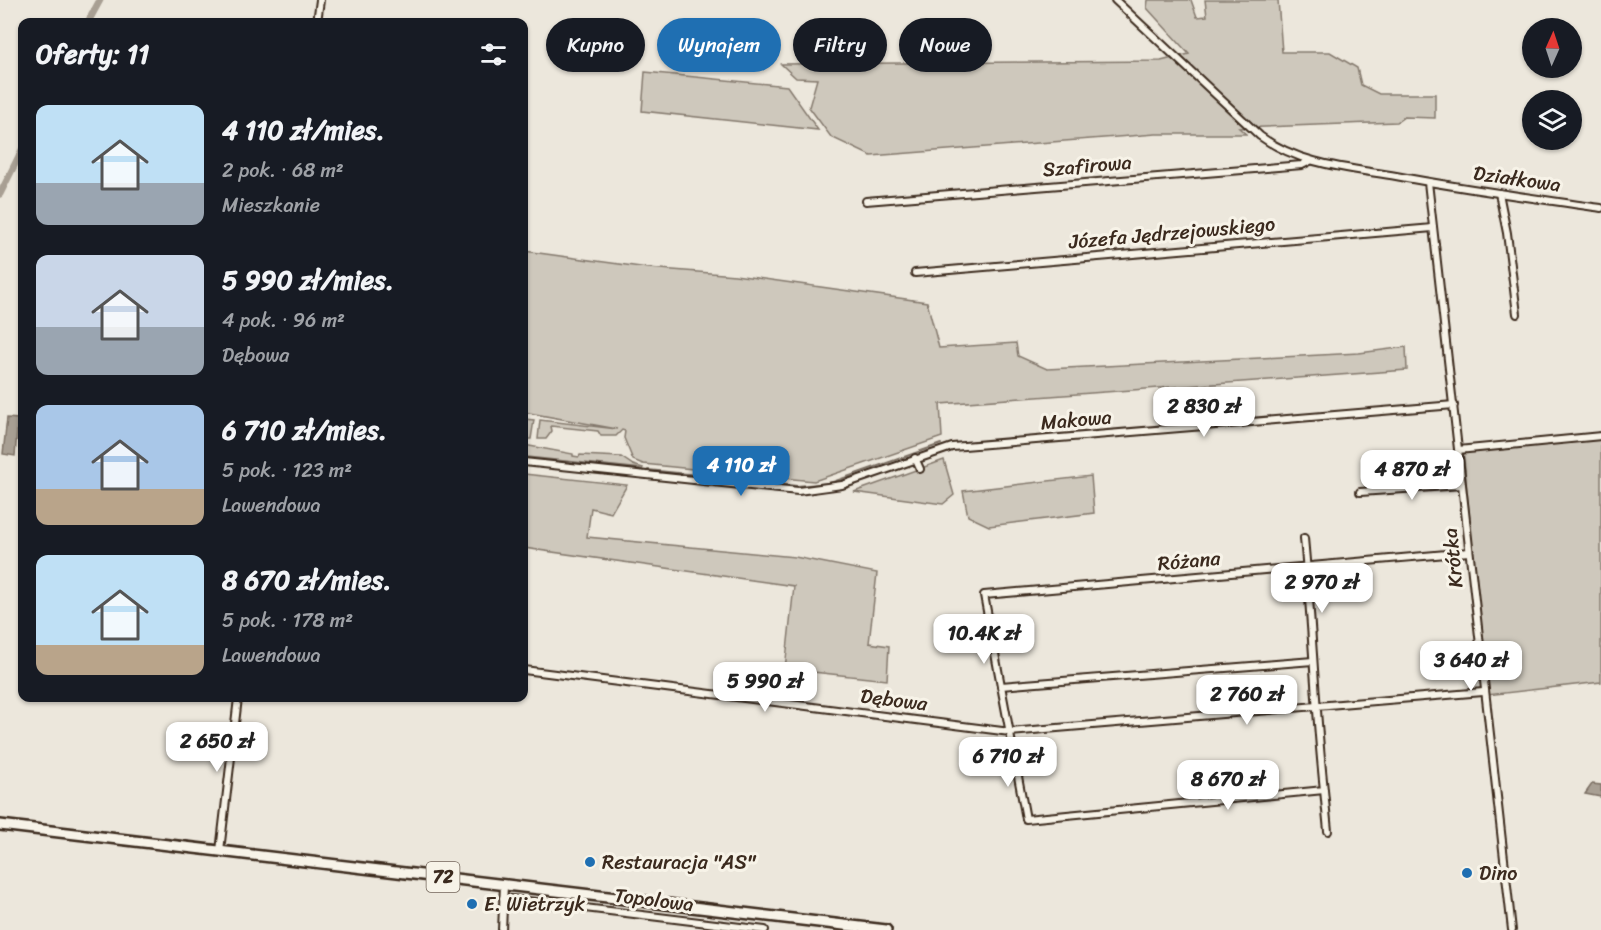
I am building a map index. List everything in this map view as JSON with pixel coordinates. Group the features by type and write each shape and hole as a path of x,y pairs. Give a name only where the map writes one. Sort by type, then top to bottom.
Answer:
{"main road":[{"name":"72","path":"0,825 739,912 826,926 886,930"}],"street":[{"path":"318,18 320,0"},
{"path":"1115,0 1260,136 1288,154 1310,161"},
{"name":"Działkowa","path":"1310,161 1428,182 1601,208"},
{"name":"Szafirowa","path":"866,201 1302,165 1310,161"},
{"name":"Krótka","path":"1428,182 1454,405 1483,692 1512,930"},
{"path":"1499,193 1507,233 1517,314"},
{"name":"Józefa Jędrzejowskiego","path":"915,273 1433,228"},
{"name":"Makowa","path":"528,462 798,491 842,485 952,447 1454,405"},
{"path":"1458,450 1601,435"},
{"path":"915,458 920,469"},
{"path":"722,483 723,475"},
{"path":"1360,492 1462,485"},
{"path":"1304,538 1328,831"},
{"name":"Różana","path":"1001,686 988,631 984,595 1469,552"},
{"path":"1313,662 1001,686 1026,819 1324,790"},
{"name":"Dębowa","path":"528,671 1010,732 1318,708 1483,692"},
{"path":"220,851 238,702"},
{"path":"502,930 504,885"},
{"name":"Topolowa","path":"503,898 765,930"},
{"path":"737,928 739,912"}],"shaded area":[{"path":"1148,0 1191,0 1197,17 1207,16 1205,0 1278,0 1282,52 1330,52 1357,68 1361,85 1379,94 1435,94 1435,118 1404,117 1397,122 1239,128 1246,134 1156,134 871,156 831,137 809,107 817,79 796,78 781,64 793,64 793,72 887,72 887,63 899,63 899,72 992,72 992,62 1161,61 1189,54 1147,8"},
{"path":"645,72 787,86 818,130 642,111"},
{"path":"528,252 648,268 735,275 927,302 939,348 1016,343 1018,356 1047,369 1359,353 1406,347 1407,370 940,404 942,437 814,481 643,464 633,460 624,438 625,431 622,430 616,436 601,436 598,431 551,426 552,431 546,439 538,439 540,420 617,429 528,413"},
{"path":"7,418 18,419 15,456 3,454"},
{"path":"528,419 534,420 531,439 528,439"},
{"path":"1601,436 1601,682 1487,695 1463,450"},
{"path":"528,446 579,457 580,455 621,457 643,468 641,471 528,458"},
{"path":"944,460 954,495 943,504 854,492"},
{"path":"528,474 627,485 611,513 591,508 587,537 795,557 877,573 869,643 889,646 887,680 785,669 794,586 528,549"},
{"path":"1091,476 1094,513 989,526 968,516 963,491"},
{"path":"1592,784 1601,785 1601,797 1585,794"}],"waterway":[{"path":"90,18 100,0"},
{"path":"0,194 18,158"},
{"path":"726,478 797,486 830,483 941,444"},
{"path":"528,457 640,469"},
{"path":"648,470 718,477"}],"place":[{"name":"Restauracja \"AS\"","path":"590,862"},
{"name":"Dino","path":"1467,873"},
{"name":"E. Wietrzyk","path":"472,904"}]}
